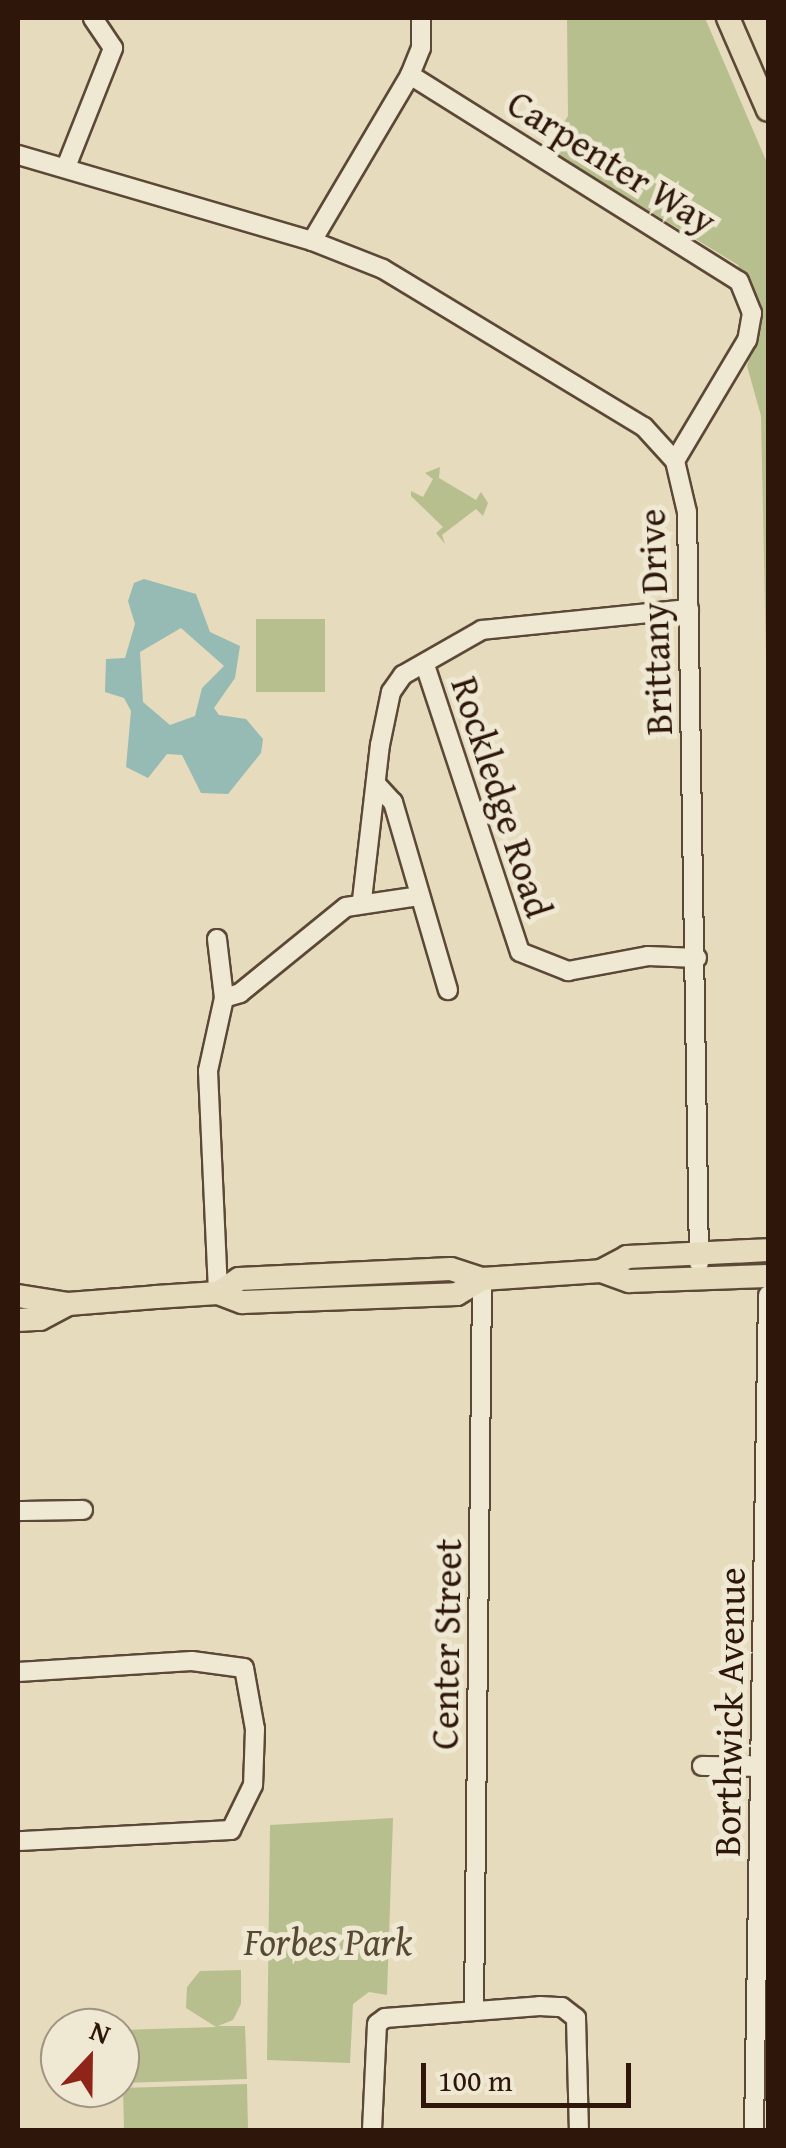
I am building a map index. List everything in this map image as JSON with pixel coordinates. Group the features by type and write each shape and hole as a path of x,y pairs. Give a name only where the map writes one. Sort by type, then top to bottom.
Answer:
{"main road":[{"path":"728,18 768,110"},
{"path":"601,1272 627,1257 768,1250"},
{"path":"18,1296 68,1304 218,1293 242,1302 457,1294 482,1279 601,1272 629,1281 768,1276"},
{"path":"18,1320 40,1318 68,1304"}],"street":[{"path":"66,167 113,48 93,18"},
{"path":"312,241 410,75 421,48 421,18"},
{"name":"Carpenter Way","path":"410,75 727,271 748,296 751,326 745,348 675,460"},
{"name":"Brittany Drive","path":"18,155 312,241 396,275 653,433 675,460 686,512 689,609 700,1278"},
{"path":"362,900 391,692 403,675 426,668 482,630 689,609"},
{"name":"Rockledge Road","path":"426,668 512,936 533,961 568,971 648,956 697,958"},
{"path":"376,784 392,802 448,990"},
{"path":"224,998 240,994 310,933 362,900 420,896"},
{"path":"218,939 224,998 208,1071 218,1293"},
{"name":"Center Street","path":"474,2010 482,1279"},
{"name":"Borthwick Avenue","path":"754,2130 764,1767 768,1294"},
{"path":"18,1511 83,1510"},
{"path":"18,1672 222,1664 244,1668 254,1706 253,1785 241,1820 231,1830 18,1841"},
{"path":"702,1766 764,1767"},
{"path":"372,2130 375,2036 385,2018 562,2007 576,2018 579,2130"}],"green space":[{"path":"567,18 705,18 768,165 768,752 761,416 747,366 760,320 738,265 548,149 568,116"},
{"path":"440,467 439,478 476,500 481,492 488,503 483,516 476,509 442,535 445,544 436,533 443,527 411,496 411,491 423,497 433,479 425,473"},
{"path":"256,619 325,619 325,692 256,692"},
{"name":"Forbes Park","path":"393,1818 387,1995 369,1992 353,2004 350,2063 267,2060 270,1825"},
{"path":"241,1970 241,2004 233,2020 218,2026 245,2026 247,2079 140,2082 140,2029 216,2027 186,2008 187,1987 200,1971"},
{"path":"247,2084 248,2130 124,2130 123,2108 140,2108 140,2087"}],"water":[{"path":"144,579 196,594 210,632 240,646 235,678 214,708 219,715 246,719 263,739 261,753 228,794 201,793 182,755 167,754 148,778 126,767 131,711 124,698 105,692 106,659 125,658 135,624 128,601 134,583","holes":["181,628 224,666 202,688 195,716 170,725 143,702 140,652"]}]}
